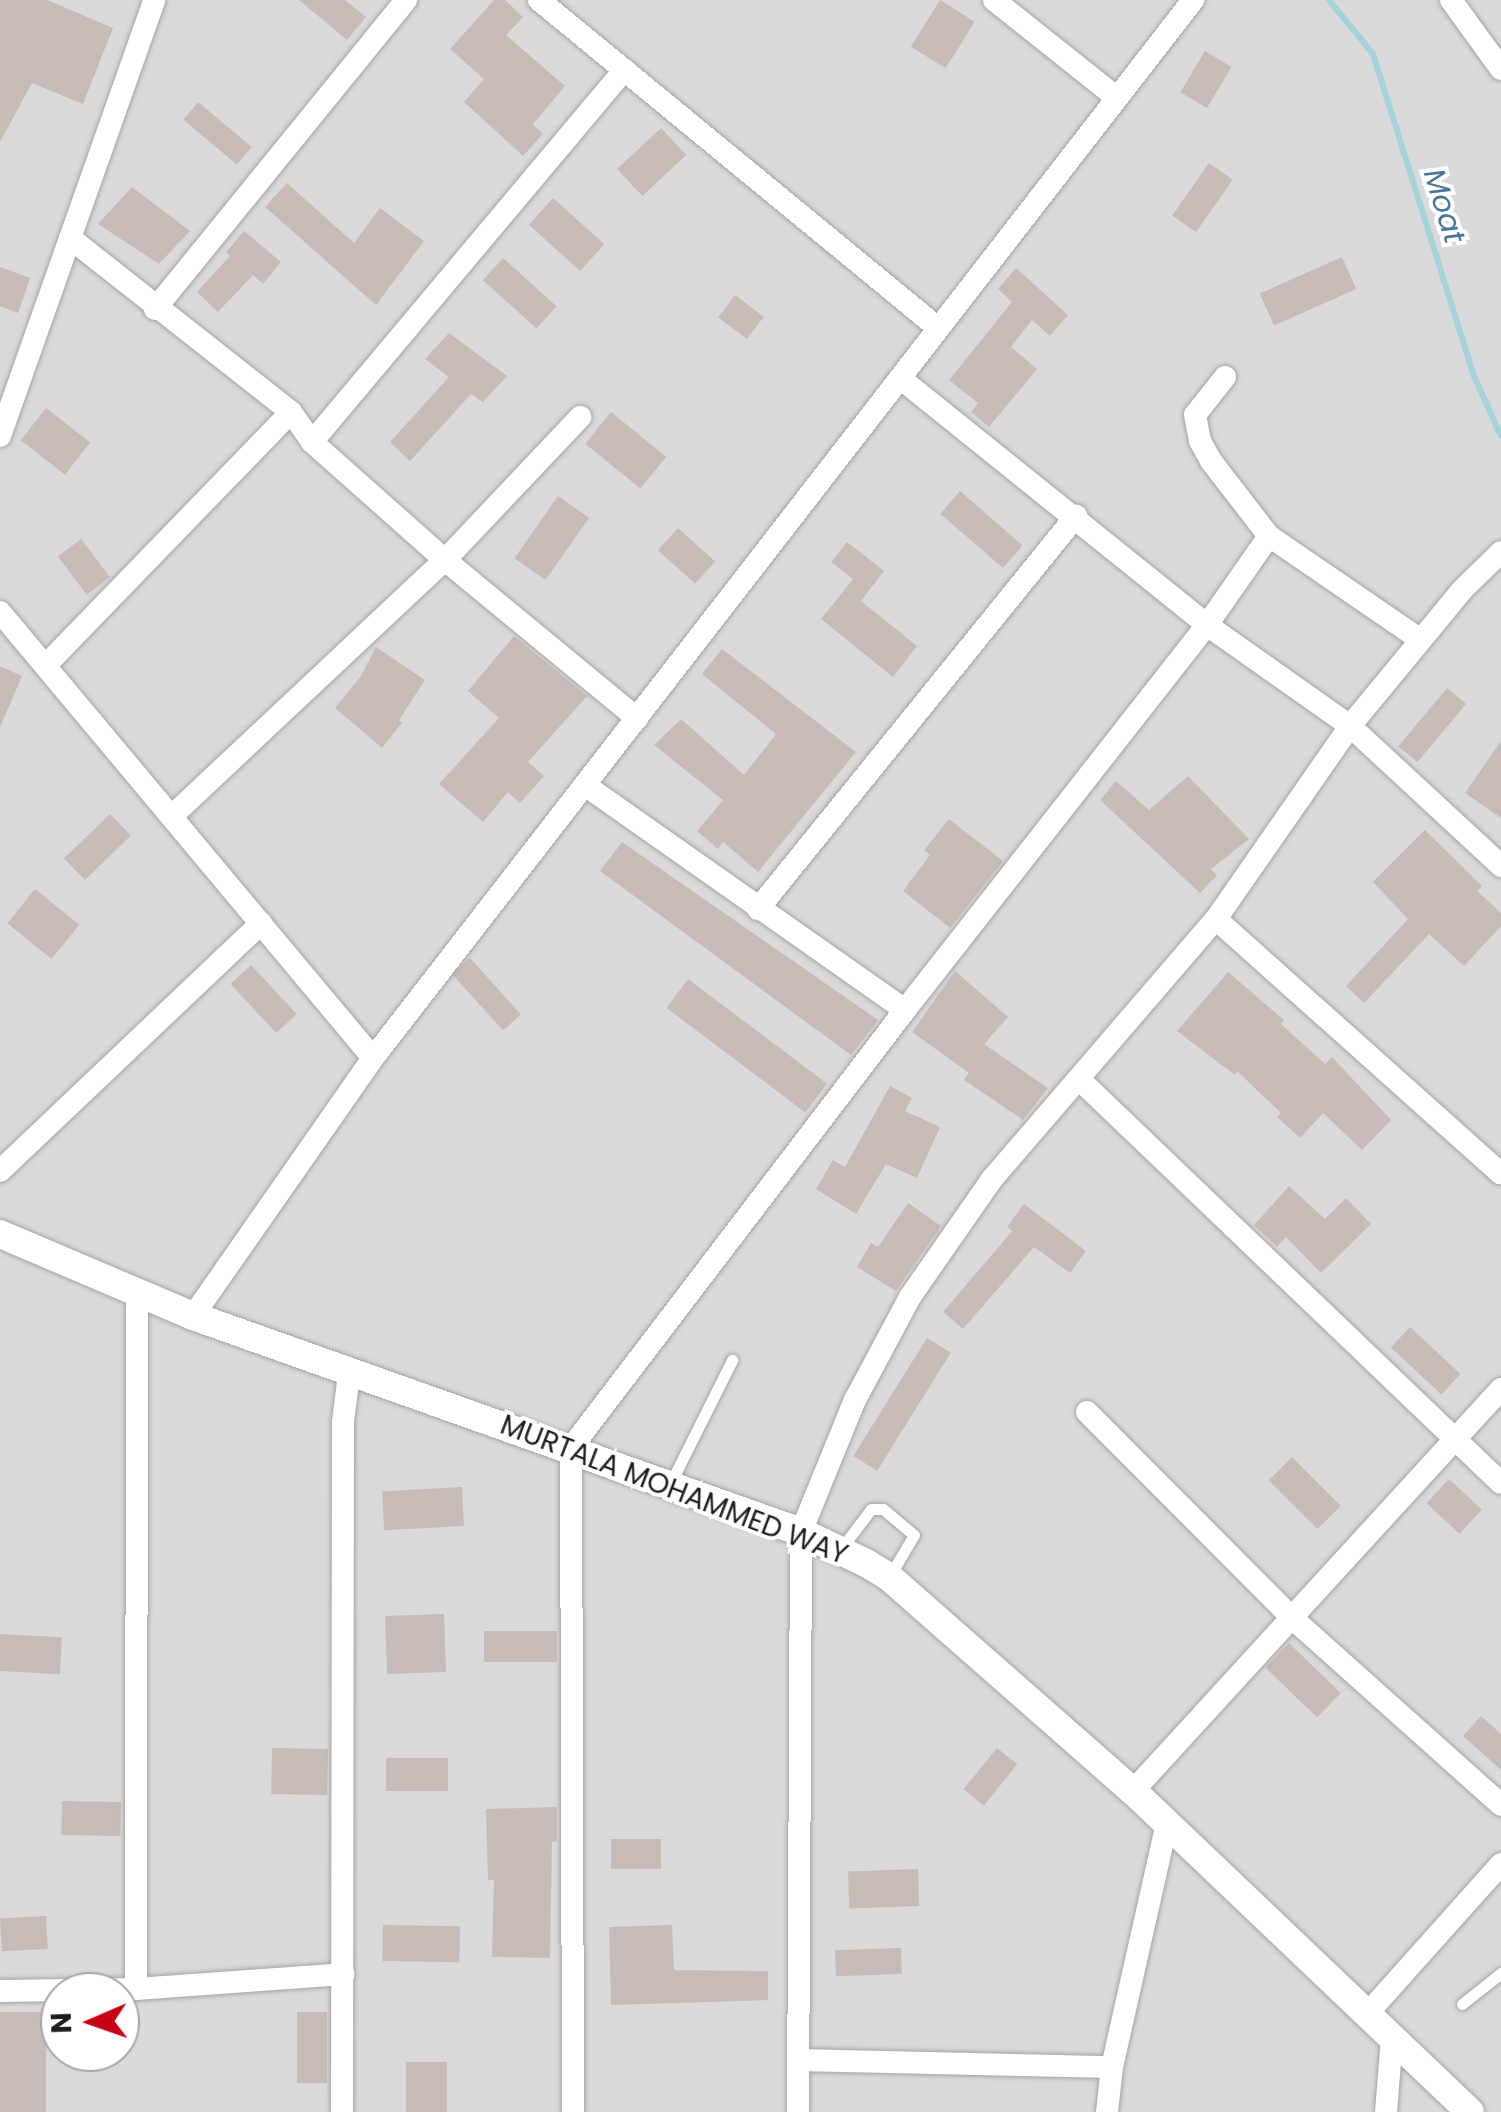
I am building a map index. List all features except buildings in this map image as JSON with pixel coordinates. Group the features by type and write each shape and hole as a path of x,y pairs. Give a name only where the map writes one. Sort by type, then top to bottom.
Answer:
{"street":[{"path":"0,436 154,0"},
{"path":"155,309 406,0"},
{"path":"539,0 938,328"},
{"path":"994,0 1117,98"},
{"path":"193,1316 373,1058 1193,0"},
{"path":"1452,0 1501,69"},
{"path":"312,442 624,70"},
{"path":"70,238 155,309 291,412 312,442 444,560 636,718"},
{"path":"900,378 1207,625 1350,726 1501,866"},
{"path":"1226,378 1202,403 1196,428 1211,462 1269,536 1422,640"},
{"path":"46,665 291,412"},
{"path":"172,816 444,560 580,417"},
{"path":"758,909 1076,516"},
{"path":"572,2112 572,1448 905,1010 1207,625 1269,536"},
{"path":"798,2112 802,1532 855,1400 910,1296 992,1178 1081,1081 1216,919 1350,726 1462,590 1501,552"},
{"path":"0,612 373,1058"},
{"path":"584,785 905,1010"},
{"path":"1216,919 1501,1174"},
{"path":"0,1170 261,923"},
{"path":"1081,1081 1501,1483"},
{"name":"MURTALA MOHAMMED WAY","path":"0,1234 193,1316 349,1374 572,1448 802,1532 889,1577 1134,1791 1470,2112"},
{"path":"136,1972 137,1293"},
{"path":"342,2112 343,1422 349,1374"},
{"path":"1134,1791 1501,1389"},
{"path":"1087,1412 1291,1617 1501,1805"},
{"path":"1108,2112 1112,2067 1167,1823"},
{"path":"1367,2014 1501,1864"},
{"path":"140,1988 343,1974"},
{"path":"0,1991 40,1990"},
{"path":"1386,2112 1392,2037"},
{"path":"798,2060 1112,2067"}],"lane":[{"path":"670,1484 732,1360"},
{"path":"840,1550 871,1508 883,1509 914,1536 889,1577"},
{"path":"1462,2004 1501,1973"}],"shaded area":[{"path":"0,0 1501,0 1501,2112 0,2112"}],"waterway":[{"name":"Moat","path":"1329,0 1373,54 1474,376 1501,436"}]}
